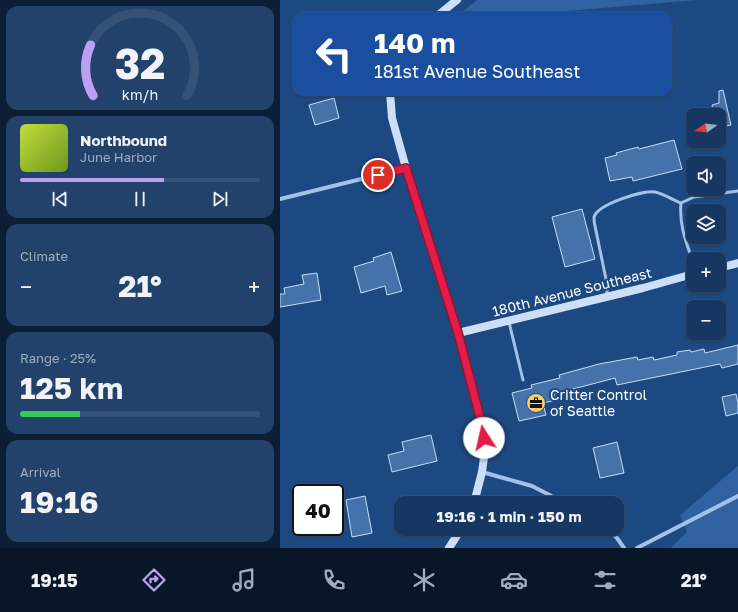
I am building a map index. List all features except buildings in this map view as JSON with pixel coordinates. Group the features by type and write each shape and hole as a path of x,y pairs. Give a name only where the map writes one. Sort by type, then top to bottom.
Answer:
{"street":[{"path":"442,12 457,0"},
{"path":"390,96 392,118 406,168 458,333 482,425 485,450 482,472 476,496"},
{"path":"280,199 406,168"},
{"path":"726,266 738,263"},
{"name":"180th Avenue Southeast","path":"458,333 607,297 686,276"},
{"path":"482,472 532,486 551,496"},
{"path":"638,548 738,496"},
{"path":"449,548 457,536"},
{"path":"615,536 624,548"}],"lane":[{"path":"607,297 607,284 595,226 594,217 597,213 609,204 628,196 654,192 681,203 694,198 738,191"},
{"path":"681,203 680,217 684,238 689,252"},
{"path":"509,321 523,380"}],"shaded area":[{"path":"477,0 696,0 556,12 462,12"},
{"path":"738,466 738,548 671,548 687,532 680,515"}],"place":[{"name":"Critter Control of Seattle","path":"536,403"}],"route":[{"path":"378,175 406,168 458,333 484,438"}]}
